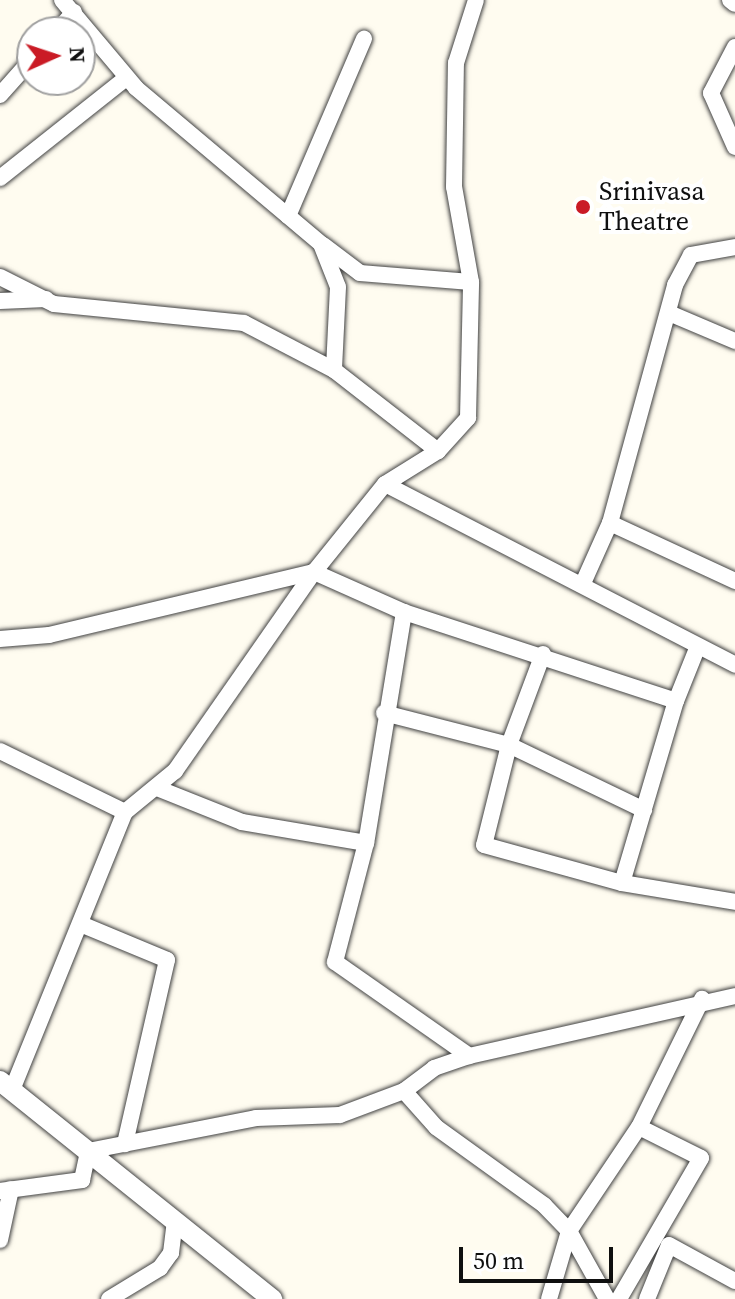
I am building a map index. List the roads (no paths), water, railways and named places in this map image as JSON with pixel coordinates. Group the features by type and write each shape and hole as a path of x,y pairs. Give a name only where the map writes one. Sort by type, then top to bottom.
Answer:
{"street":[{"path":"272,1299 6,1086 83,925 125,812 157,788 263,655 314,572 385,484 438,451 468,418 471,282 454,187 456,63 476,0"},
{"path":"730,0 735,4"},
{"path":"68,6 126,78 321,244 360,273 471,282"},
{"path":"288,216 364,39"},
{"path":"735,47 711,93 735,147"},
{"path":"0,95 16,77"},
{"path":"0,178 126,78"},
{"path":"321,244 338,287 334,370"},
{"path":"584,581 610,523 669,313 691,255 735,247"},
{"path":"0,277 46,299"},
{"path":"0,301 46,299 244,323 334,370 438,451"},
{"path":"669,313 735,341"},
{"path":"385,484 584,581 735,665"},
{"path":"610,523 735,581"},
{"path":"0,639 49,635 314,572 404,612 543,654 676,701"},
{"path":"404,612 384,713 366,843 335,962 469,1056"},
{"path":"622,883 676,701 698,646"},
{"path":"543,654 509,745 484,845 622,883 735,902"},
{"path":"384,713 509,745 644,810"},
{"path":"0,751 125,812"},
{"path":"157,788 242,822 366,843"},
{"path":"83,925 167,960 125,1144"},
{"path":"88,1151 256,1118 340,1115 404,1091 434,1068 469,1056 702,999 735,996"},
{"path":"549,1299 569,1231 639,1127 702,999"},
{"path":"404,1091 436,1127 569,1231 607,1299"},
{"path":"639,1127 701,1158 674,1196 647,1299"},
{"path":"0,1240 6,1190 82,1180 88,1151"},
{"path":"109,1299 160,1268 171,1253 175,1221"},
{"path":"663,1243 735,1281"},
{"path":"619,1299 663,1243"}],"place":[{"name":"Srinivasa Theatre","path":"583,207"}]}
